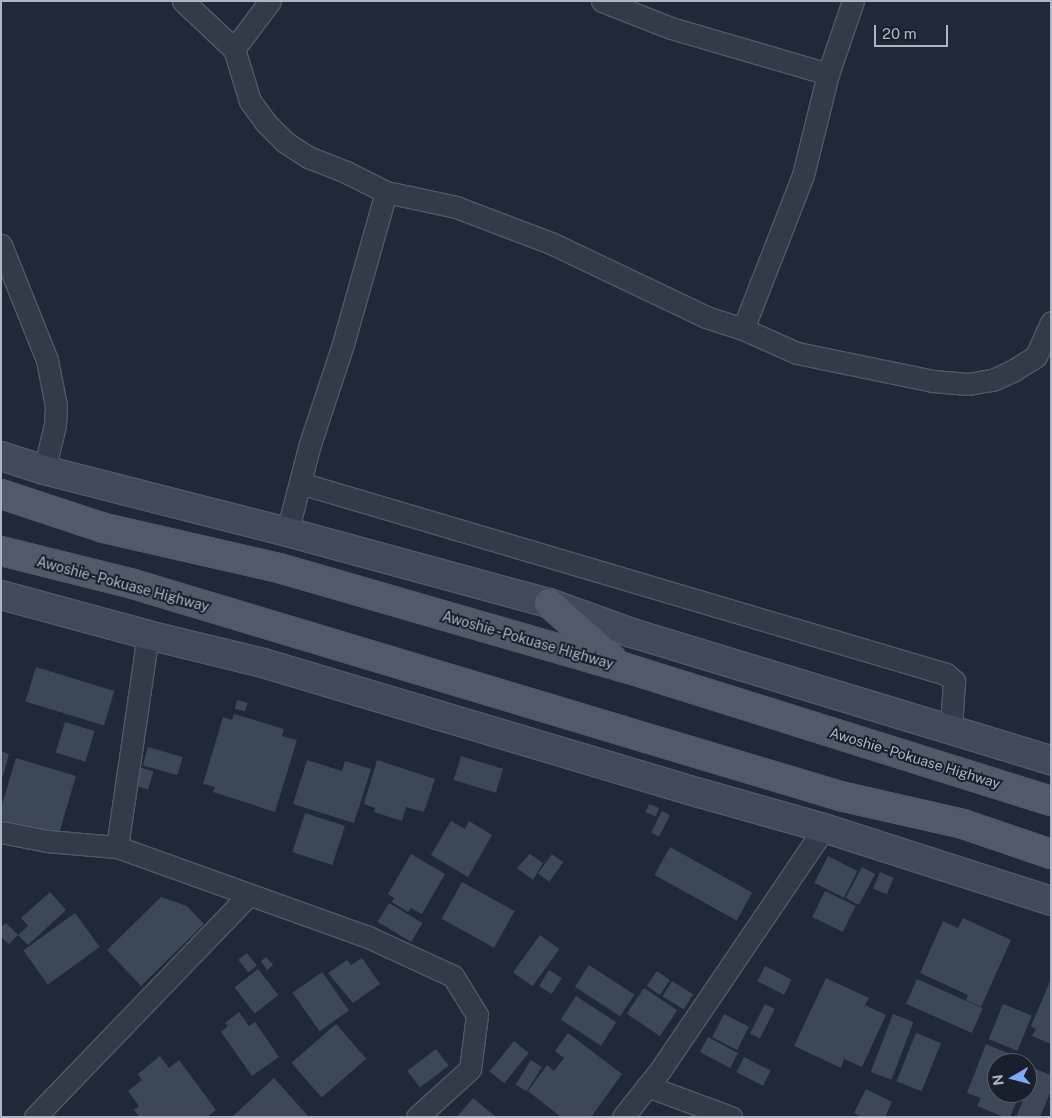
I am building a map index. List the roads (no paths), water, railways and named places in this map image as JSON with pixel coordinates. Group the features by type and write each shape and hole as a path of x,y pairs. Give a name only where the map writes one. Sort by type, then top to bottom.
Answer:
{"main road":[{"name":"Awoshie - Pokuase Highway","path":"1,494 104,528 279,568 623,668 1051,800"},
{"name":"Awoshie - Pokuase Highway","path":"1,551 133,584 840,796 963,824 1051,854"},
{"path":"549,603 584,636 623,668"}],"street":[{"path":"183,1 234,50 250,101 265,122 285,142 308,157 346,172 386,192 456,207 550,243 706,317 743,329 797,352 933,380 968,384 995,379 1036,356 1051,322"},
{"path":"234,50 270,1"},
{"path":"602,1 672,28 828,74"},
{"path":"743,329 803,175 828,74 853,1"},
{"path":"287,532 386,192"},
{"path":"1,245 47,360 56,406 55,426 44,470"},
{"path":"1,456 44,470 287,532 549,603 632,633 951,728 1051,760"},
{"path":"300,483 946,674 954,680 951,728"},
{"path":"1,595 263,664 700,794 824,828 1051,900"},
{"path":"117,847 148,635"},
{"path":"623,1117 647,1086 824,828"},
{"path":"1,832 47,841 117,847 366,936 453,976 477,1015 470,1069 417,1117"},
{"path":"35,1117 249,895"},
{"path":"647,1086 731,1117"}]}
